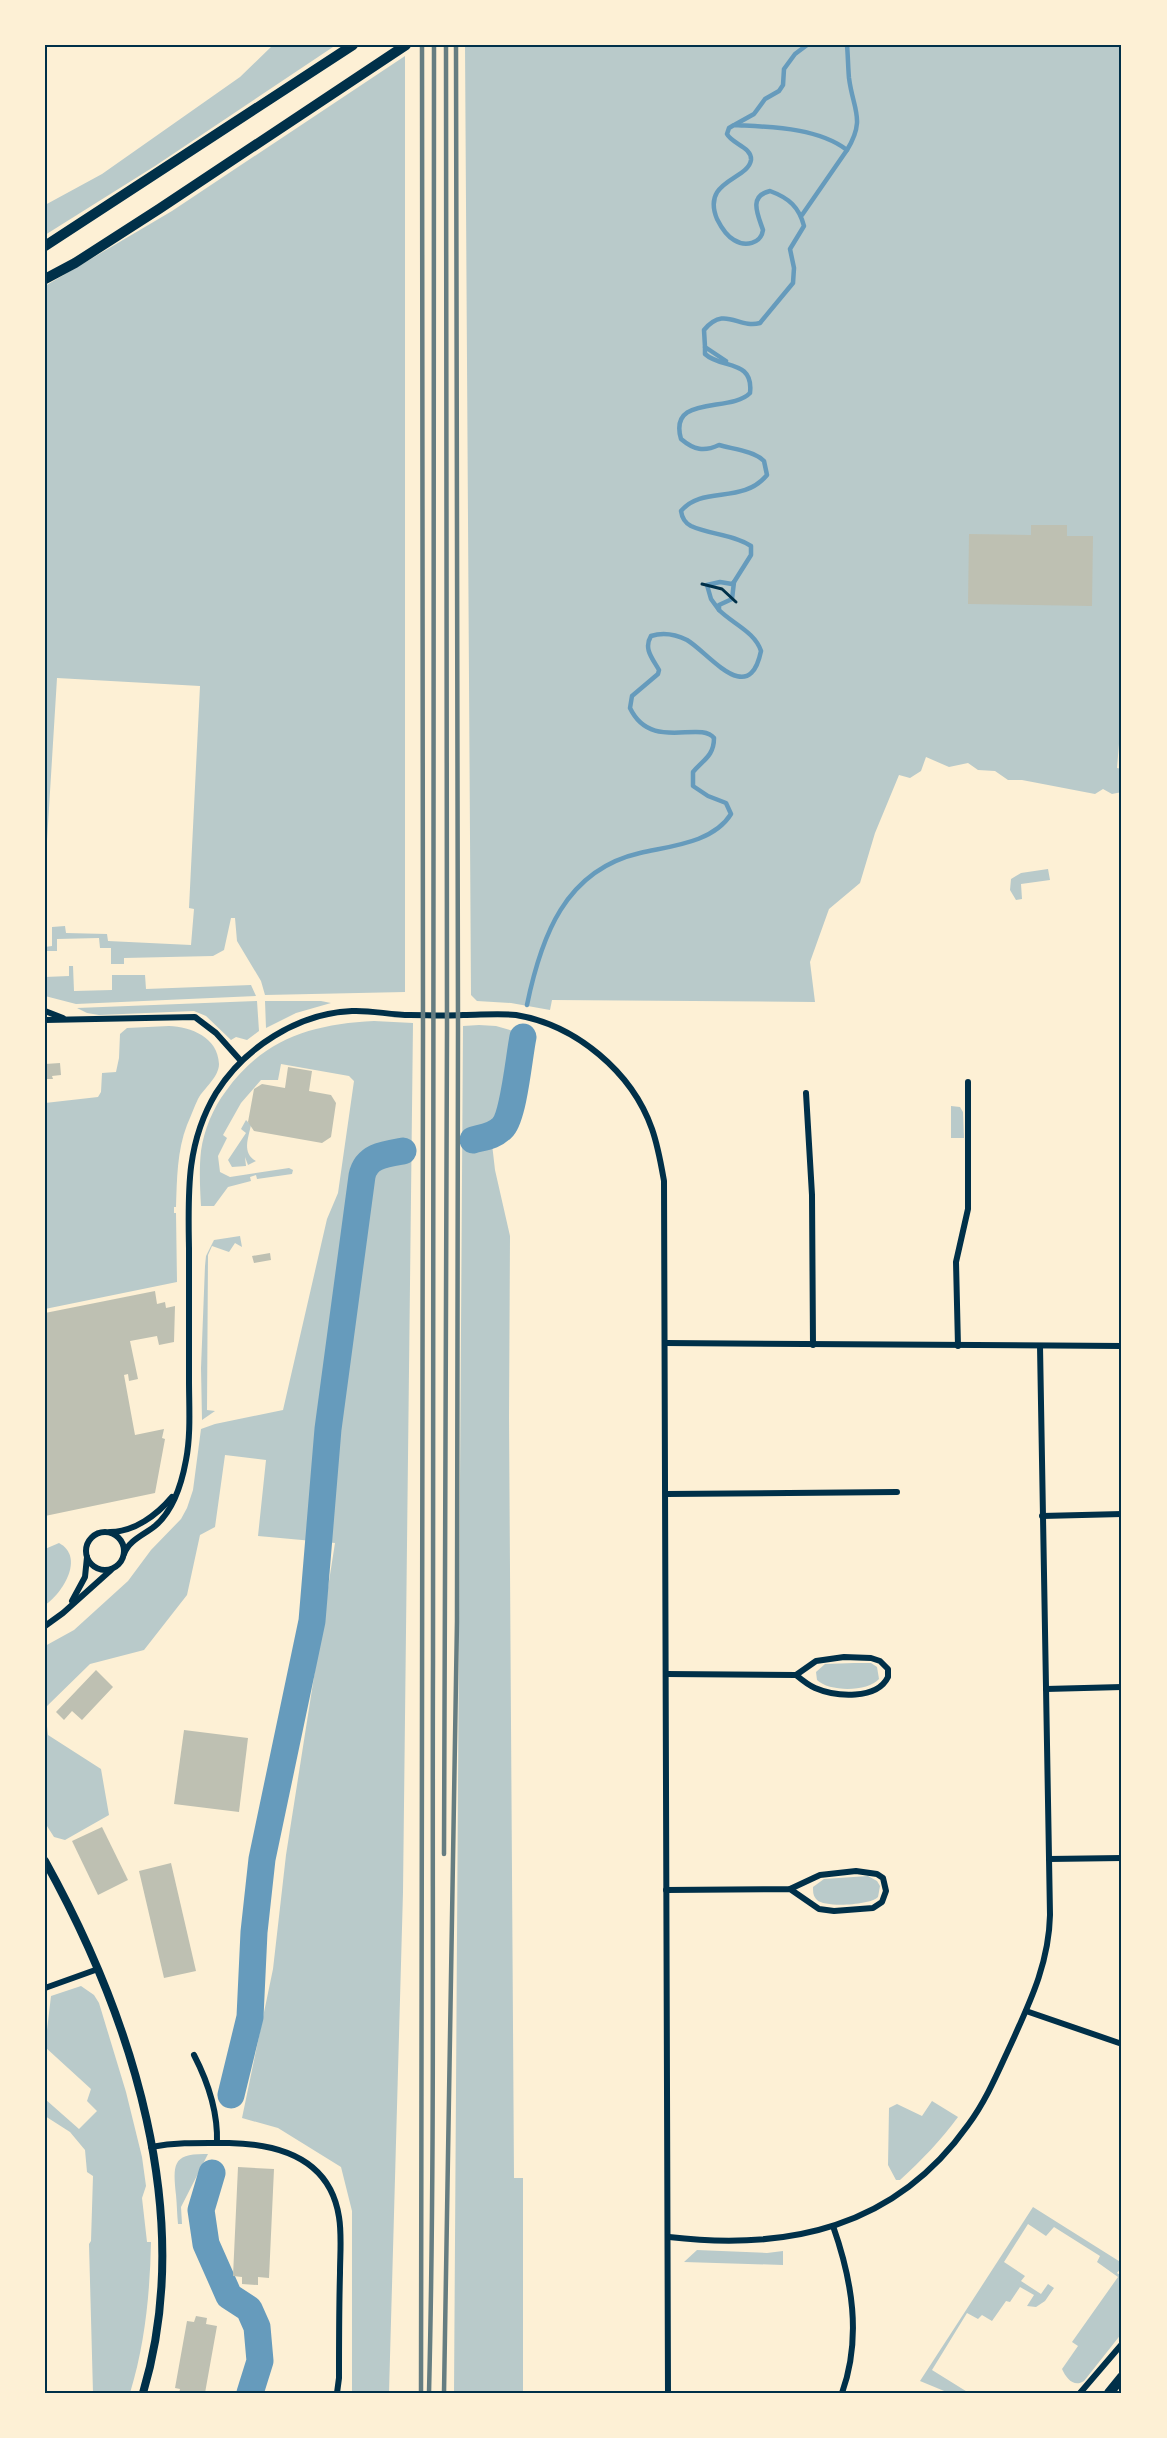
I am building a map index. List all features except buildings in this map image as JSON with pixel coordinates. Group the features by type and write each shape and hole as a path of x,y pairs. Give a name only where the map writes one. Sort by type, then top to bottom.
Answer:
{"main road":[{"path":"45,246 353,45"},
{"path":"45,279 75,263 159,209 406,45"},
{"path":"1109,2393 1122,2377"}],"street":[{"path":"45,1011 63,1018"},
{"path":"45,1626 120,1563 130,1544 162,1519 177,1489 186,1462 188,1433 189,1199 192,1151 199,1127 213,1098 241,1061 260,1045 298,1024 321,1016 350,1011 401,1015 513,1015 556,1028 584,1043 605,1059 640,1103 652,1128 660,1155 664,1181 668,2393"},
{"path":"45,1020 195,1017 216,1033 241,1061"},
{"path":"958,1346 956,1262 968,1209 968,1083"},
{"path":"806,1093 812,1195 813,1346"},
{"path":"665,1343 813,1346 1122,1346"},
{"path":"669,2237 754,2241 797,2236 865,2214 896,2198 914,2185 944,2154 976,2114 1041,1975 1048,1945 1049,1859 1040,1346"},
{"path":"63,1613 84,1579 87,1567 87,1546 91,1538 97,1534 123,1531 148,1518 170,1500 177,1489"},
{"path":"666,1494 897,1492"},
{"path":"1042,1516 1122,1514"},
{"path":"108,1532 120,1539 124,1554"},
{"path":"87,1555 90,1562 97,1568 105,1570 114,1568"},
{"path":"666,1674 796,1675 816,1689 831,1692 870,1693 885,1684 888,1670 880,1661 860,1657 836,1658 816,1661 796,1675"},
{"path":"1046,1689 1122,1687"},
{"path":"1049,1859 1122,1858"},
{"path":"45,1861 98,1969 138,2089 151,2146 160,2213 163,2260 156,2333 143,2393"},
{"path":"666,1890 790,1889 820,1875 856,1871 877,1874 883,1878 886,1891 882,1902 873,1908 834,1911 819,1909 790,1889"},
{"path":"45,1988 98,1969"},
{"path":"1026,2011 1122,2044"},
{"path":"194,2055 204,2075 218,2122 217,2143"},
{"path":"151,2146 179,2142 257,2144 279,2149 313,2167 326,2181 339,2218 339,2378 337,2393"},
{"path":"832,2226 847,2275 853,2308 852,2353 842,2393"},
{"path":"1080,2393 1122,2344"}],"path":[{"path":"702,584 722,589 736,602"}],"shaded area":[{"path":"273,45 336,45 155,166 45,235 45,205 102,174 240,77"},
{"path":"465,45 1122,45 1122,731 1120,732 1117,768 1122,769 1122,792 1112,794 1103,789 1095,794 1022,780 1008,780 995,771 978,770 968,763 949,767 926,757 921,771 910,778 899,775 875,833 860,883 829,909 810,962 815,1002 552,1000 550,1010 511,1003 477,1001 471,995"},
{"path":"405,56 405,992 265,995 261,981 237,941 235,918 231,918 224,950 213,956 124,958 124,964 111,964 111,948 100,948 99,938 57,939 57,951 45,951 45,947 52,946 52,927 65,926 66,933 107,934 108,941 191,945 194,909 189,908 200,686 57,678 45,873 45,286 172,211"},
{"path":"1048,869 1050,880 1021,884 1022,899 1016,900 1010,890 1011,879 1021,873"},
{"path":"69,966 73,966 74,991 112,990 112,975 145,975 146,989 251,985 256,996 76,1004 45,996 45,977 69,976"},
{"path":"257,1001 259,1031 247,1040 236,1037 231,1040 206,1016 194,1011 99,1015 77,1008"},
{"path":"265,1001 331,1003 296,1013 266,1028"},
{"path":"374,1021 413,1023 403,1892 389,2393 352,2393 352,2211 341,2167 278,2128 242,2118 273,1969 286,1855 335,1543 258,1536 266,1460 225,1455 215,1527 200,1535 187,1595 144,1650 90,1664 45,1708 45,1646 74,1630 128,1581 151,1550 181,1519 193,1490 201,1429 283,1410 327,1219 338,1193 354,1081 349,1076 281,1064 278,1080 261,1080 241,1103 223,1135 227,1138 218,1156 220,1172 230,1177 289,1168 293,1170 292,1174 257,1179 256,1175 250,1177 251,1181 228,1187 214,1206 201,1206 202,1143 213,1112 240,1073 273,1047 291,1038 330,1026 351,1023"},
{"path":"169,1026 194,1031 209,1040 214,1047 219,1064 214,1078 197,1102 181,1145 176,1207 174,1207 177,1282 45,1309 45,1103 98,1097 101,1092 102,1073 116,1072 120,1034 127,1028"},
{"path":"463,1026 496,1026 528,1035 515,1111 508,1128 508,1138 492,1144 495,1170 510,1236 514,2178 523,2178 523,2393 454,2393"},
{"path":"951,1106 960,1107 963,1112 964,1138 951,1138"},
{"path":"246,1120 251,1125 247,1150 256,1161 248,1165 245,1157 246,1166 232,1167 228,1160 246,1133 241,1129"},
{"path":"240,1236 242,1247 235,1243 229,1252 212,1246 208,1255 207,1410 215,1411 202,1420 201,1368 206,1256 214,1240"},
{"path":"59,1543 67,1549 71,1566 64,1584 45,1605 45,1549"},
{"path":"871,1663 877,1667 879,1679 866,1686 848,1689 830,1687 817,1680 816,1672 825,1664"},
{"path":"45,1708 48,1735 101,1769 109,1815 65,1840 54,1837 45,1823"},
{"path":"868,1876 877,1881 880,1886 878,1897 874,1900 838,1905 817,1900 814,1895 813,1887 824,1879"},
{"path":"81,1986 94,1995 99,2003 126,2092 142,2157 146,2186 142,2198 147,2242 151,2242 149,2280 143,2337 130,2393 93,2393 89,2244 91,2241 93,2176 87,2172 85,2150 70,2132 45,2116 45,2099 79,2129 97,2111 87,2101 91,2089 45,2047 51,1996"},
{"path":"932,2101 958,2117 924,2157 900,2180 896,2180 888,2165 889,2108 897,2104 922,2116"},
{"path":"208,2154 181,2207 182,2224 178,2224 175,2175 177,2162 187,2156"},
{"path":"1033,2207 1122,2263 1117,2273 1122,2276 1122,2333 1084,2381 1074,2383 1068,2379 1062,2369 1078,2346 1072,2342 1118,2277 1097,2262 1100,2256 1054,2227 1046,2236 1028,2224 1004,2262 1025,2276 1021,2281 1041,2294 1048,2284 1054,2288 1045,2301 1036,2307 1027,2306 1034,2295 1020,2287 1010,2302 1006,2301 992,2321 982,2315 978,2319 967,2313 932,2370 969,2393 949,2393 920,2381"},
{"path":"697,2250 767,2253 783,2251 783,2265 684,2262"}],"waterway":[{"path":"736,124 754,114 765,99 779,91 783,85 784,69 795,54 807,45"},
{"path":"726,361 705,347 704,330 712,323 725,318 745,323 760,323 793,283 794,268 790,249 804,226 792,204 770,191 763,193 757,202 757,212 763,230 762,235 756,241 747,244 738,242 724,231 717,219 714,206 715,196 720,188 748,167 751,160 748,152 727,134 729,128 734,125 792,130 822,137 847,150 853,139 857,122 849,78 847,45"},
{"path":"802,215 847,150"},
{"path":"527,1005 540,955 549,932 575,891 593,874 614,862 640,853 690,842 702,837 723,824 731,814 726,803 708,796 693,786 693,772 710,754 714,738 707,733 675,733 650,729 639,721 630,708 632,696 658,674 659,670 648,650 651,636 669,634 687,640 728,672 738,676 747,676 755,668 761,651 749,633 719,610 719,605 732,599 734,582 751,555 751,546 736,539 691,526 684,520 681,511 690,503 700,499 746,490 767,475 764,461 755,455 719,445 709,449 699,449 681,439 679,425 684,416 692,410 741,399 750,393 750,382 747,375 735,366 712,359 705,354 705,347"},
{"path":"719,610 711,599 707,585 734,582"},
{"path":"473,1140 496,1132 507,1120 523,1037"},
{"path":"231,2095 250,2017 254,1932 262,1859 312,1621 328,1429 362,1176 364,1169 372,1160 403,1151"},
{"path":"212,2173 201,2210 206,2244 229,2296 249,2309 257,2327 260,2361 250,2393"}],"railway":[{"path":"421,2393 422,45"},
{"path":"429,2393 433,2027 434,45"},
{"path":"444,1854 447,1028 446,45"},
{"path":"444,2393 457,1621 456,45"}]}
